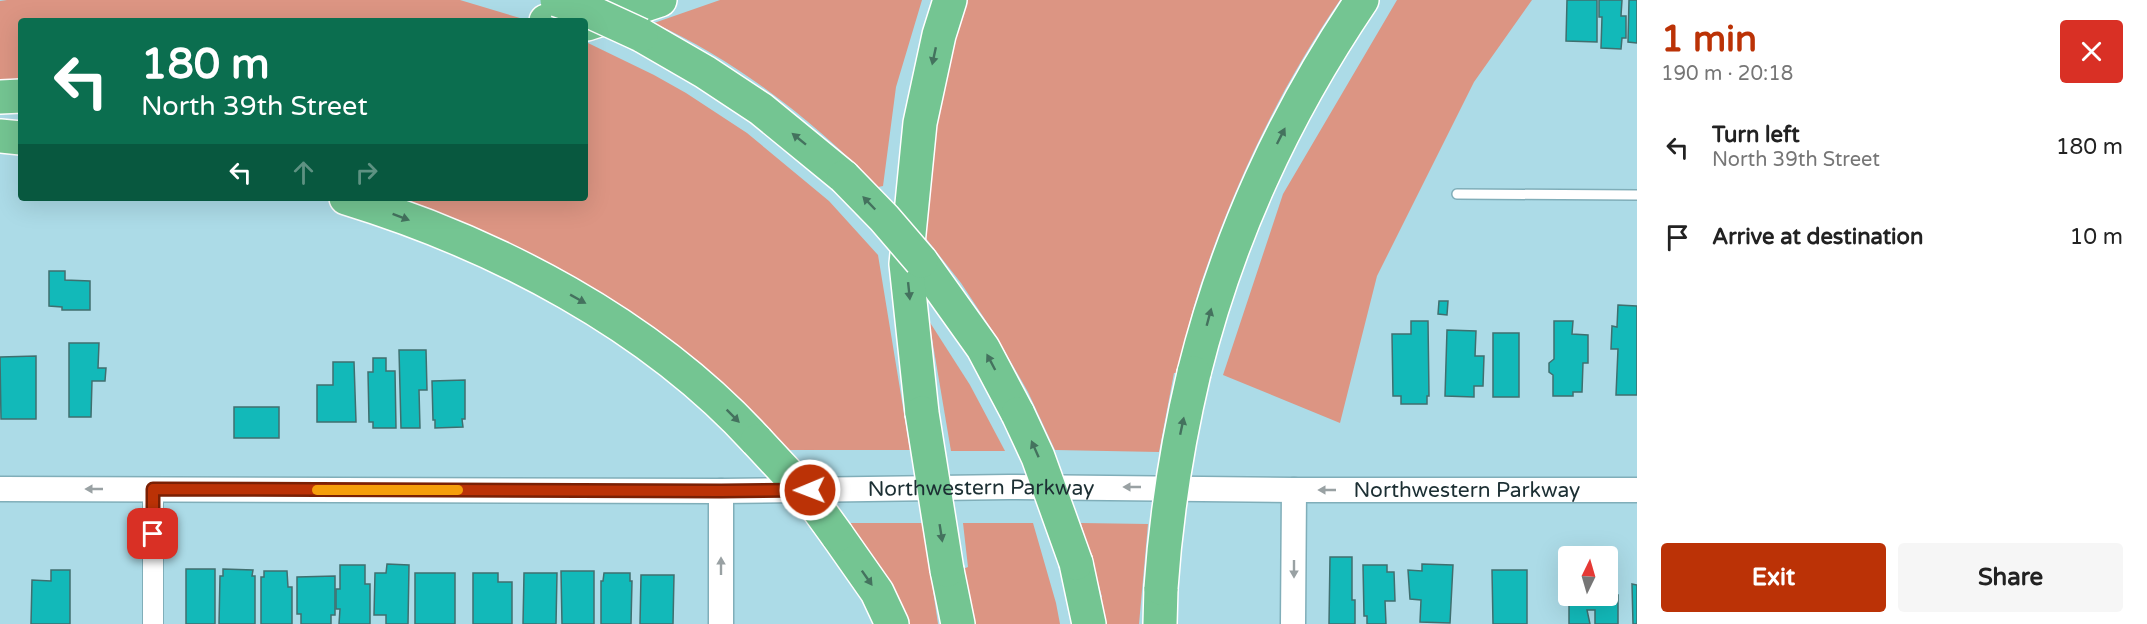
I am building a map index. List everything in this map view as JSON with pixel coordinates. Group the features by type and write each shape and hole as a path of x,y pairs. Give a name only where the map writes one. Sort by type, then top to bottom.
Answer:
{"highway":[{"path":"557,0 593,13 641,35 705,72 762,109 844,177 921,261 983,348 1038,457 1076,564 1089,624"},
{"path":"557,18 623,0"},
{"path":"588,24 660,0"},
{"path":"950,0 939,35 920,123 906,264 922,413 958,624"},
{"path":"1160,624 1170,494 1180,435 1211,307 1258,184 1297,105 1341,30 1362,0"},
{"path":"0,97 18,96"},
{"path":"0,111 18,110"},
{"path":"0,136 18,138"},
{"path":"356,201 486,250 585,302 677,366 733,414 811,499 877,592 892,624"}],"street":[{"name":"Northwestern Parkway","path":"0,489 721,491 1009,487 1637,490"},
{"path":"153,489 153,624"},
{"path":"1293,624 1294,490"},
{"path":"721,491 721,624"}],"lane":[{"path":"1457,194 1637,195"}],"shaded area":[{"path":"460,0 520,18 18,18 18,86 0,87 0,1"},
{"path":"720,0 922,0 896,87 883,186 878,187 828,139 773,94 715,55 654,23"},
{"path":"959,0 1340,0 1278,102 1243,174 1213,248 1200,286 1177,373 1174,373 1159,452 1055,450 1028,392 996,336 961,283 921,232 923,185"},
{"path":"1397,0 1532,0 1474,82 1377,276 1340,423 1223,375 1283,194"},
{"path":"588,43 686,93 747,133 829,201 878,255 910,450 787,450 395,201 588,201"},
{"path":"929,321 970,385 1005,451 951,451"},
{"path":"845,523 923,523 938,624 904,624"},
{"path":"963,523 1033,523 1060,624 972,624 963,569 968,567"},
{"path":"1081,523 1148,524 1139,624 1101,624 1096,599 1102,597"}],"building":[{"path":"1567,0 1597,0 1597,42 1566,41"},
{"path":"1599,0 1622,0 1621,16 1626,16 1626,38 1622,38 1621,49 1601,48 1602,17 1599,17"},
{"path":"1629,0 1637,0 1637,43 1628,42"},
{"path":"49,271 65,271 65,280 90,281 90,310 62,310 62,307 49,306"},
{"path":"1439,301 1448,301 1447,315 1438,314"},
{"path":"1618,305 1637,306 1637,395 1616,395 1618,349 1611,349 1612,326 1617,327"},
{"path":"1411,321 1428,321 1429,396 1427,396 1427,404 1401,404 1401,396 1393,396 1392,334 1411,334"},
{"path":"1554,321 1573,321 1572,334 1588,335 1588,363 1583,363 1582,392 1573,392 1573,396 1553,396 1553,375 1549,372 1549,363 1554,359"},
{"path":"1447,330 1476,331 1475,356 1484,356 1483,386 1474,386 1474,397 1445,396"},
{"path":"1493,333 1519,333 1519,397 1493,397"},
{"path":"69,343 99,343 98,368 106,368 105,381 92,381 91,417 69,417"},
{"path":"399,350 426,350 427,390 419,390 420,428 401,428"},
{"path":"36,356 36,419 1,419 0,357"},
{"path":"373,358 386,358 386,371 395,371 396,428 373,428 373,422 369,422 368,372 373,372"},
{"path":"333,362 354,362 356,422 317,422 317,385 333,385"},
{"path":"465,380 463,427 435,428 432,381"},
{"path":"234,407 279,407 279,438 234,438"},
{"path":"1330,557 1352,557 1352,600 1355,600 1355,624 1329,624"},
{"path":"387,564 409,565 408,624 386,624 386,615 374,615 375,573 386,573"},
{"path":"1422,564 1453,565 1450,623 1420,622 1421,600 1410,599 1408,570 1422,571"},
{"path":"340,565 365,565 365,584 370,584 370,624 339,624 340,609 336,609 336,589 340,589"},
{"path":"1363,565 1387,565 1387,572 1394,572 1395,601 1385,601 1386,624 1367,624 1367,616 1364,616"},
{"path":"186,569 215,569 215,624 186,624"},
{"path":"223,569 253,570 255,624 219,624 220,576 223,576"},
{"path":"51,570 70,570 70,624 31,624 32,580 51,581"},
{"path":"1492,570 1527,570 1527,624 1493,624"},
{"path":"264,571 287,571 288,587 292,587 292,624 261,624 261,577 264,577"},
{"path":"561,571 594,571 594,624 562,624"},
{"path":"415,573 455,573 455,624 415,624"},
{"path":"473,573 498,573 498,582 512,582 512,624 473,624"},
{"path":"524,573 557,573 556,624 523,624"},
{"path":"604,573 630,573 630,581 632,581 631,624 601,624 601,581 603,581"},
{"path":"641,575 674,575 673,624 640,624"},
{"path":"335,576 335,615 331,615 331,624 301,624 301,614 297,614 297,577"},
{"path":"1632,584 1637,585 1637,624 1633,624"},
{"path":"1569,606 1618,606 1618,624 1595,624 1595,610 1587,610 1590,624 1569,624"}],"slow traffic":[{"path":"317,490 458,490"}],"route":[{"path":"153,534 153,489 810,490"}]}
